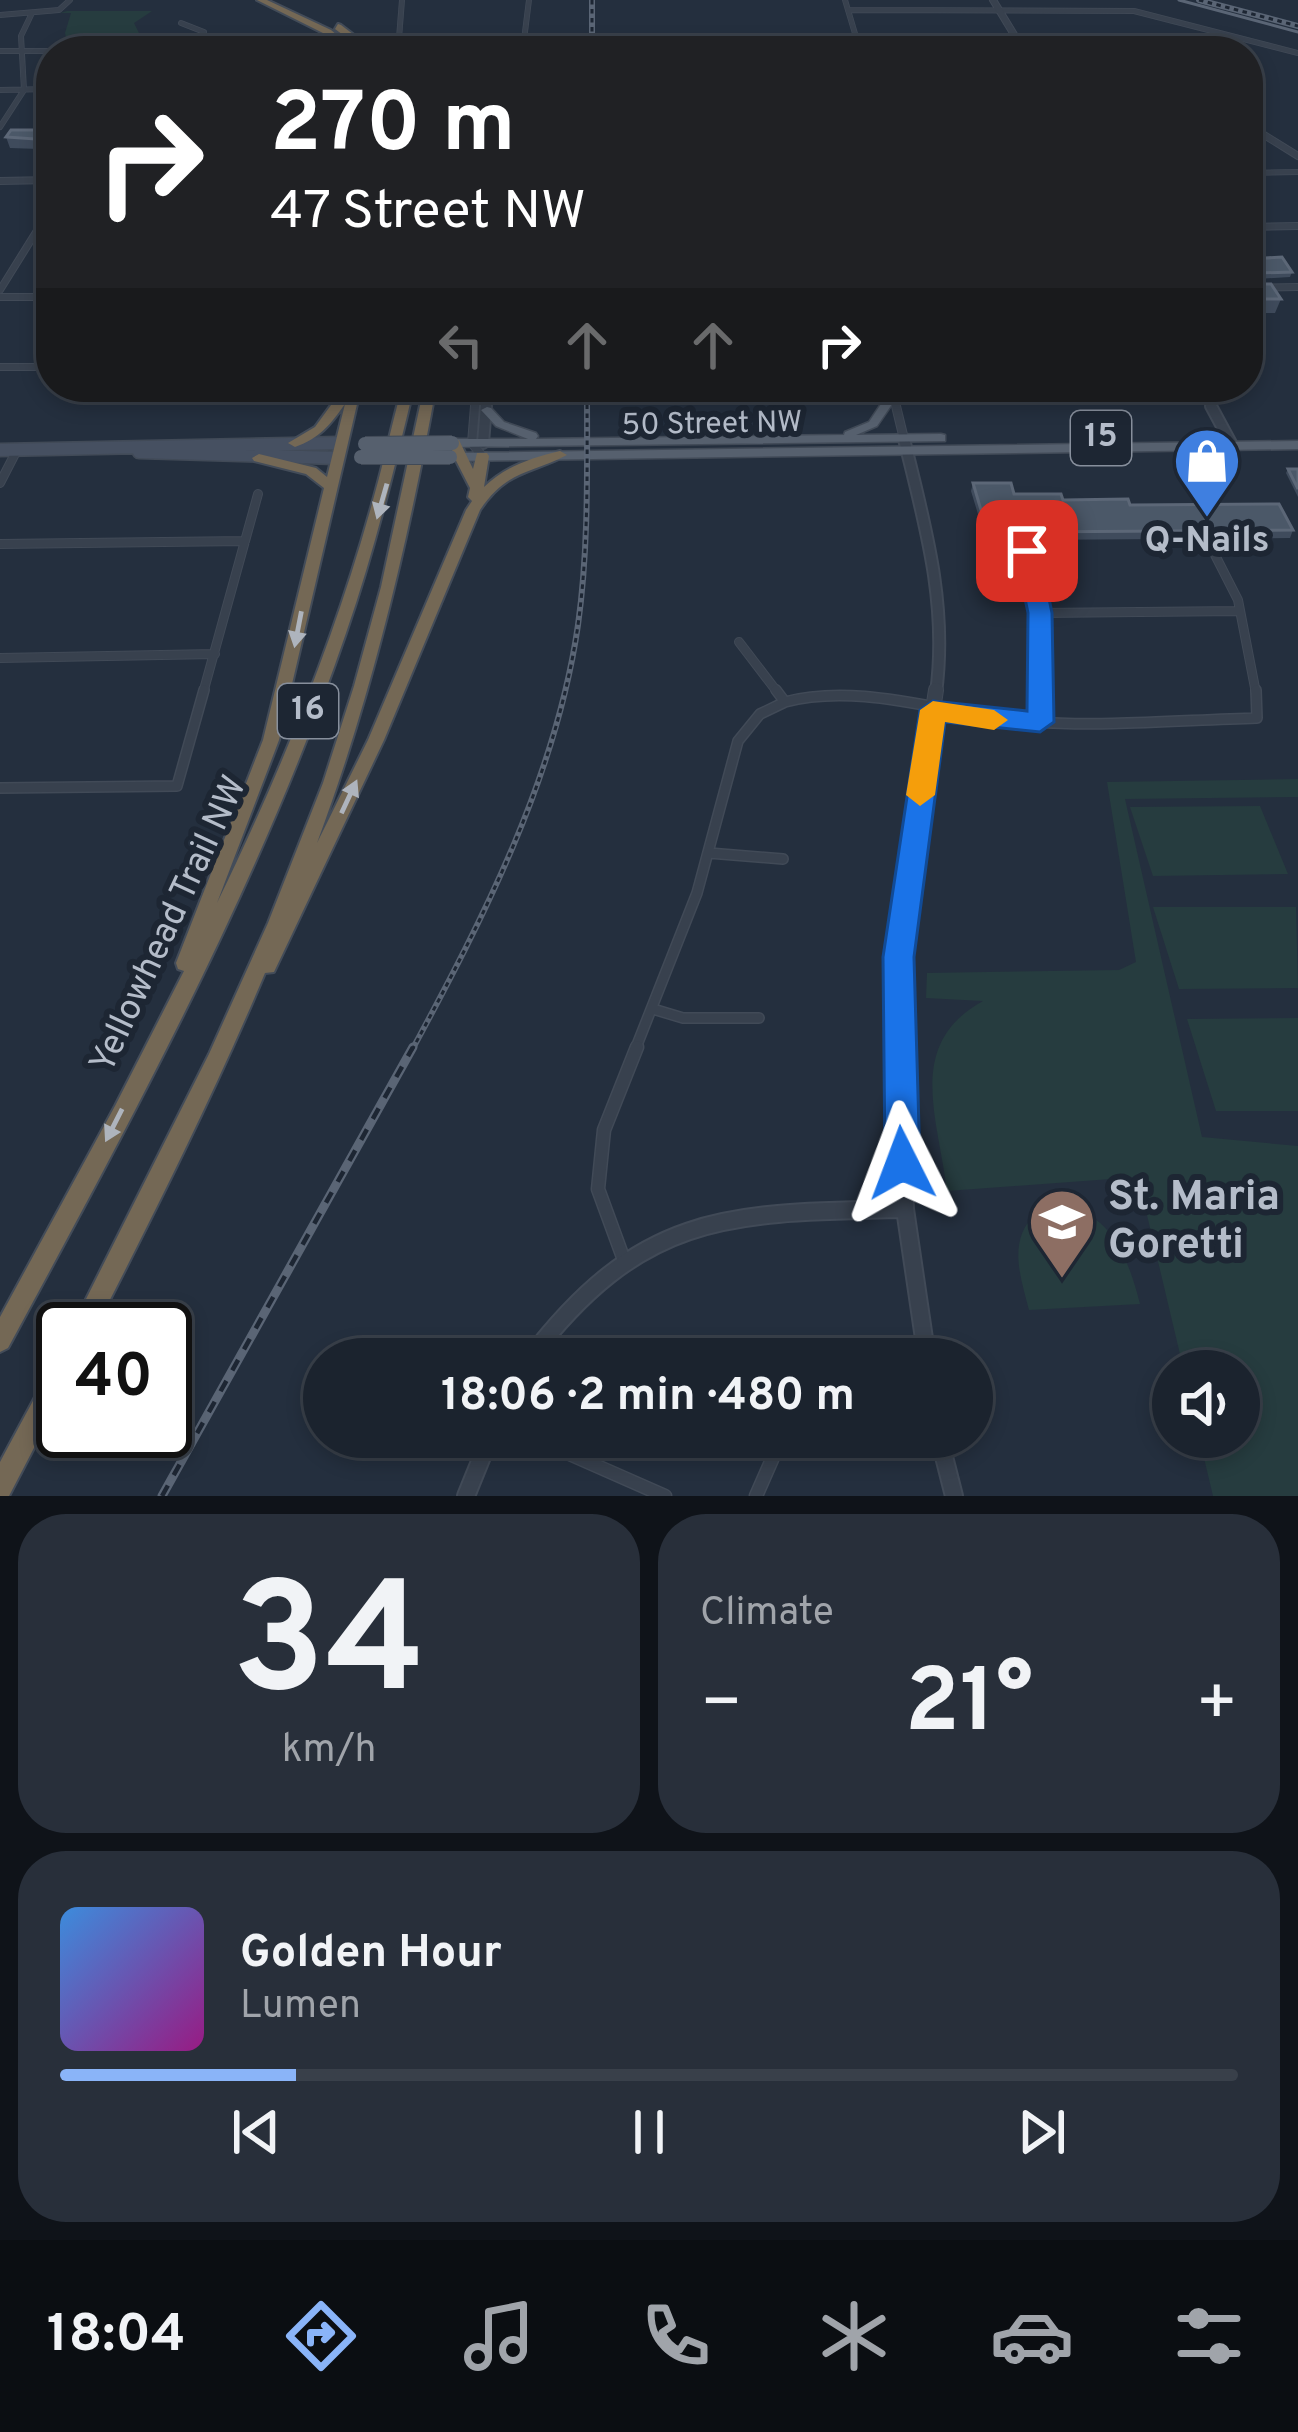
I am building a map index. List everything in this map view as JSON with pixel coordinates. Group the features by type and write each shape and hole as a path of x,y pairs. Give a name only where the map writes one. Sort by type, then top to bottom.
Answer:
{"highway":[{"path":"261,0 333,36"},
{"path":"283,0 349,36"},
{"path":"295,443 328,422 342,402"},
{"path":"167,1021 187,953 271,740 348,402"},
{"name":"Yellowhead Trail NW","path":"0,1340 167,1021 311,704 377,518 404,402"},
{"name":"16","path":"96,1302 202,1089 302,859 353,715 394,561 427,402"},
{"path":"202,1089 295,914 356,783 474,501 488,485 519,465 562,448"},
{"path":"465,449 474,501"},
{"path":"259,458 311,471 328,485"},
{"path":"0,1486 36,1419"}],"main road":[{"path":"829,440 873,424 886,402"},
{"path":"487,410 516,433 562,448"},
{"name":"50 Street NW","path":"562,448 753,452 1298,436"},
{"name":"50 Street NW","path":"128,449 160,456 259,458 336,450 829,440 905,444"},
{"name":"50 Street NW","path":"1230,441 1298,445"},
{"name":"50 Street NW","path":"0,450 295,443 336,450 365,444 465,449"}],"street":[{"path":"0,15 61,10 70,0"},
{"path":"400,36 405,14 402,0"},
{"path":"525,36 530,0"},
{"path":"845,0 856,36"},
{"path":"848,10 998,3 1154,13 1237,36"},
{"path":"998,3 1016,36"},
{"path":"17,134 0,130 24,90 21,32 32,14"},
{"path":"181,23 204,32 202,36"},
{"path":"1263,43 1298,53"},
{"path":"0,51 36,51"},
{"path":"0,90 36,90"},
{"path":"1263,134 1298,156"},
{"path":"1263,172 1298,172"},
{"path":"0,181 36,180"},
{"path":"1263,227 1298,226"},
{"path":"35,233 0,293 36,296"},
{"path":"1263,288 1298,287"},
{"path":"0,367 36,367"},
{"path":"465,449 473,402"},
{"path":"465,449 487,402"},
{"path":"896,402 940,595 942,641 898,971 897,1079 905,1210 925,1338"},
{"path":"1209,402 1230,441"},
{"path":"0,483 17,450"},
{"path":"0,788 177,786 258,494"},
{"path":"0,544 245,541"},
{"path":"1027,551 1040,613 1040,722"},
{"path":"624,1259 603,1211 598,1156 709,853 738,741 760,713 811,695 845,694 1040,722 1257,718 1259,706 1240,611 1214,553"},
{"path":"1040,613 1240,611"},
{"path":"739,643 785,702"},
{"path":"0,658 215,654"},
{"path":"709,853 783,859"},
{"path":"653,1010 683,1018 759,1018"},
{"path":"545,1338 567,1309 624,1259 683,1229 728,1217 905,1210"},
{"path":"466,1496 481,1458"},
{"path":"579,1458 665,1496"},
{"path":"756,1496 772,1458"},
{"path":"944,1458 954,1496"}],"green space":[{"path":"152,11 134,23 143,36 66,36 71,13 60,13"},
{"path":"1298,779 1298,797 1125,799 1202,1137 1298,1146 1298,1496 1213,1496 1204,1458 1260,1458 1260,1350 1179,1350 1138,1177 947,1191 934,1110 935,1061 943,1038 959,1018 983,1001 926,998 927,973 1119,970 1136,962 1107,782"},
{"path":"1260,806 1288,874 1153,876 1130,807"},
{"path":"1153,907 1296,907 1298,988 1179,989"},
{"path":"1298,1018 1298,1111 1216,1111 1187,1019"},
{"path":"1078,1211 1105,1227 1123,1255 1140,1304 1029,1310 1018,1258 1022,1234 1037,1212"}],"building":[{"path":"11,130 36,130 35,139 6,137"},
{"path":"1282,257 1292,272 1263,273 1263,258"},
{"path":"1263,284 1271,284 1281,299 1263,299"},
{"path":"1288,469 1298,469 1298,489"},
{"path":"973,483 1011,483 1014,494 1061,494 1063,500 1128,499 1130,505 1279,504 1293,530 1027,532 1025,527 986,527"}],"tram line":[{"path":"1179,0 1298,32"}],"railway":[{"path":"592,0 592,36"},
{"path":"1199,0 1298,26"},
{"path":"412,1050 514,845 553,737 582,595 587,402"},
{"path":"162,1496 413,1047"}],"slow traffic":[{"path":"920,795 933,710 994,720"}],"place":[{"name":"Q-Nails","path":"1207,520"},
{"name":"St. Maria Goretti","path":"1062,1281"}],"route":[{"path":"902,1163 898,957 933,710 1040,722 1040,613 1027,551"}]}
